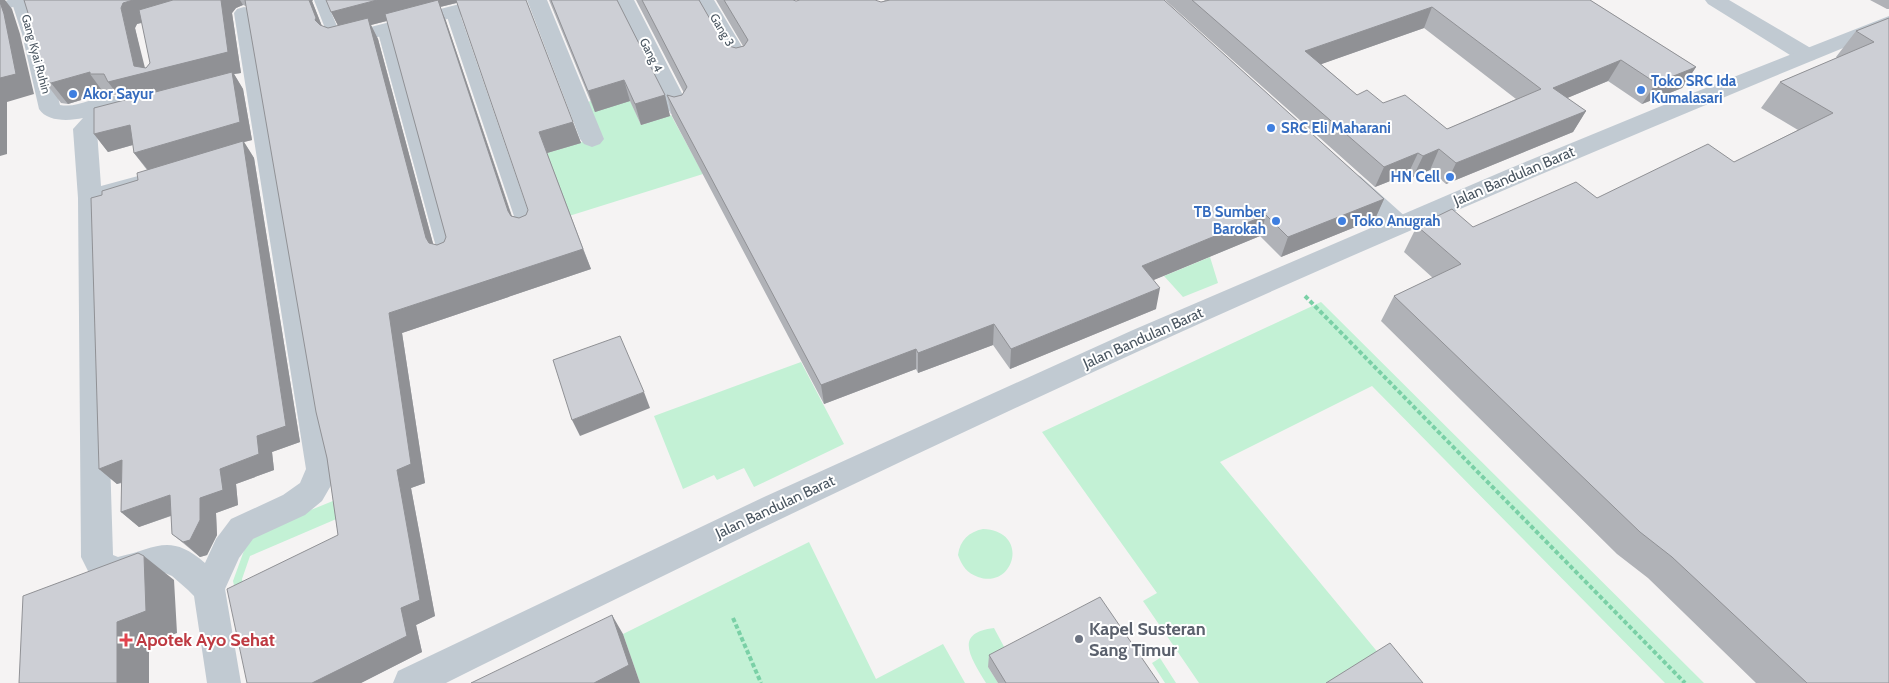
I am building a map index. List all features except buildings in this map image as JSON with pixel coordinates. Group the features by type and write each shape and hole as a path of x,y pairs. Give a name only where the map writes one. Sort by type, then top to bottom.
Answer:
{"street":[{"name":"Gang Kyai Ruhin","path":"21,0 32,34 50,109 57,112 74,112 142,100 99,119 88,125 85,129 90,198"},
{"path":"406,0 415,21"},
{"path":"339,41 452,11 503,0"},
{"path":"537,0 592,139"},
{"name":"Gang 4","path":"624,0 679,109"},
{"name":"Gang 3","path":"704,0 739,60"},
{"path":"1715,0 1806,55"},
{"path":"224,683 209,589 227,549 236,534 247,525 301,500 315,487 321,469 266,146 244,81 244,13"},
{"name":"Jalan Bandulan Barat","path":"410,683 622,578 1284,274 1704,96 1806,55 1878,33"},
{"path":"238,154 266,146"},
{"path":"1338,170 1399,225"},
{"path":"164,176 90,198 96,557 106,571 123,571 156,559 166,558 177,562 193,573 209,589"}],"lane":[{"path":"0,7 21,0"},
{"path":"320,0 337,41 339,41"},
{"path":"452,11 527,231"},
{"path":"384,29 446,258"}],"path":[{"path":"1284,274 1685,683"},
{"path":"733,618 761,683"}],"green space":[{"path":"626,91 641,125 671,115 703,174 569,216 547,153 598,137 584,103"},
{"path":"1210,257 1218,283 1183,297 1164,276"},
{"path":"1321,302 1704,683 1665,683 1372,386 1220,462 1380,655 1336,683 1199,683 1143,601 1157,593 1042,432"},
{"path":"801,362 844,444 754,487 744,468 717,480 714,475 683,489 654,416"},
{"path":"345,496 348,514 250,556 242,579 256,683 233,581 246,545 262,530"},
{"path":"983,529 998,532 1008,539 1012,548 1012,559 1008,568 1001,575 991,579 978,577 968,571 963,566 958,555 963,541 973,532"},
{"path":"809,542 876,679 943,644 965,683 640,683 623,634"},
{"path":"994,628 1009,656 988,667 998,683 986,683 971,656 969,641 973,635"},
{"path":"1160,658 1176,683 1165,683 1152,663"}],"place":[{"name":"Toko SRC Ida Kumalasari","path":"1641,90"},
{"name":"Akor Sayur","path":"73,94"},
{"name":"SRC Eli Maharani","path":"1271,128"},
{"name":"HN Cell","path":"1450,177"},
{"name":"TB Sumber Barokah","path":"1276,221"},
{"name":"Toko Anugrah","path":"1342,221"},
{"name":"Kapel Susteran Sang Timur","path":"1079,639"},
{"name":"Apotek Ayo Sehat","path":"126,640"}]}
